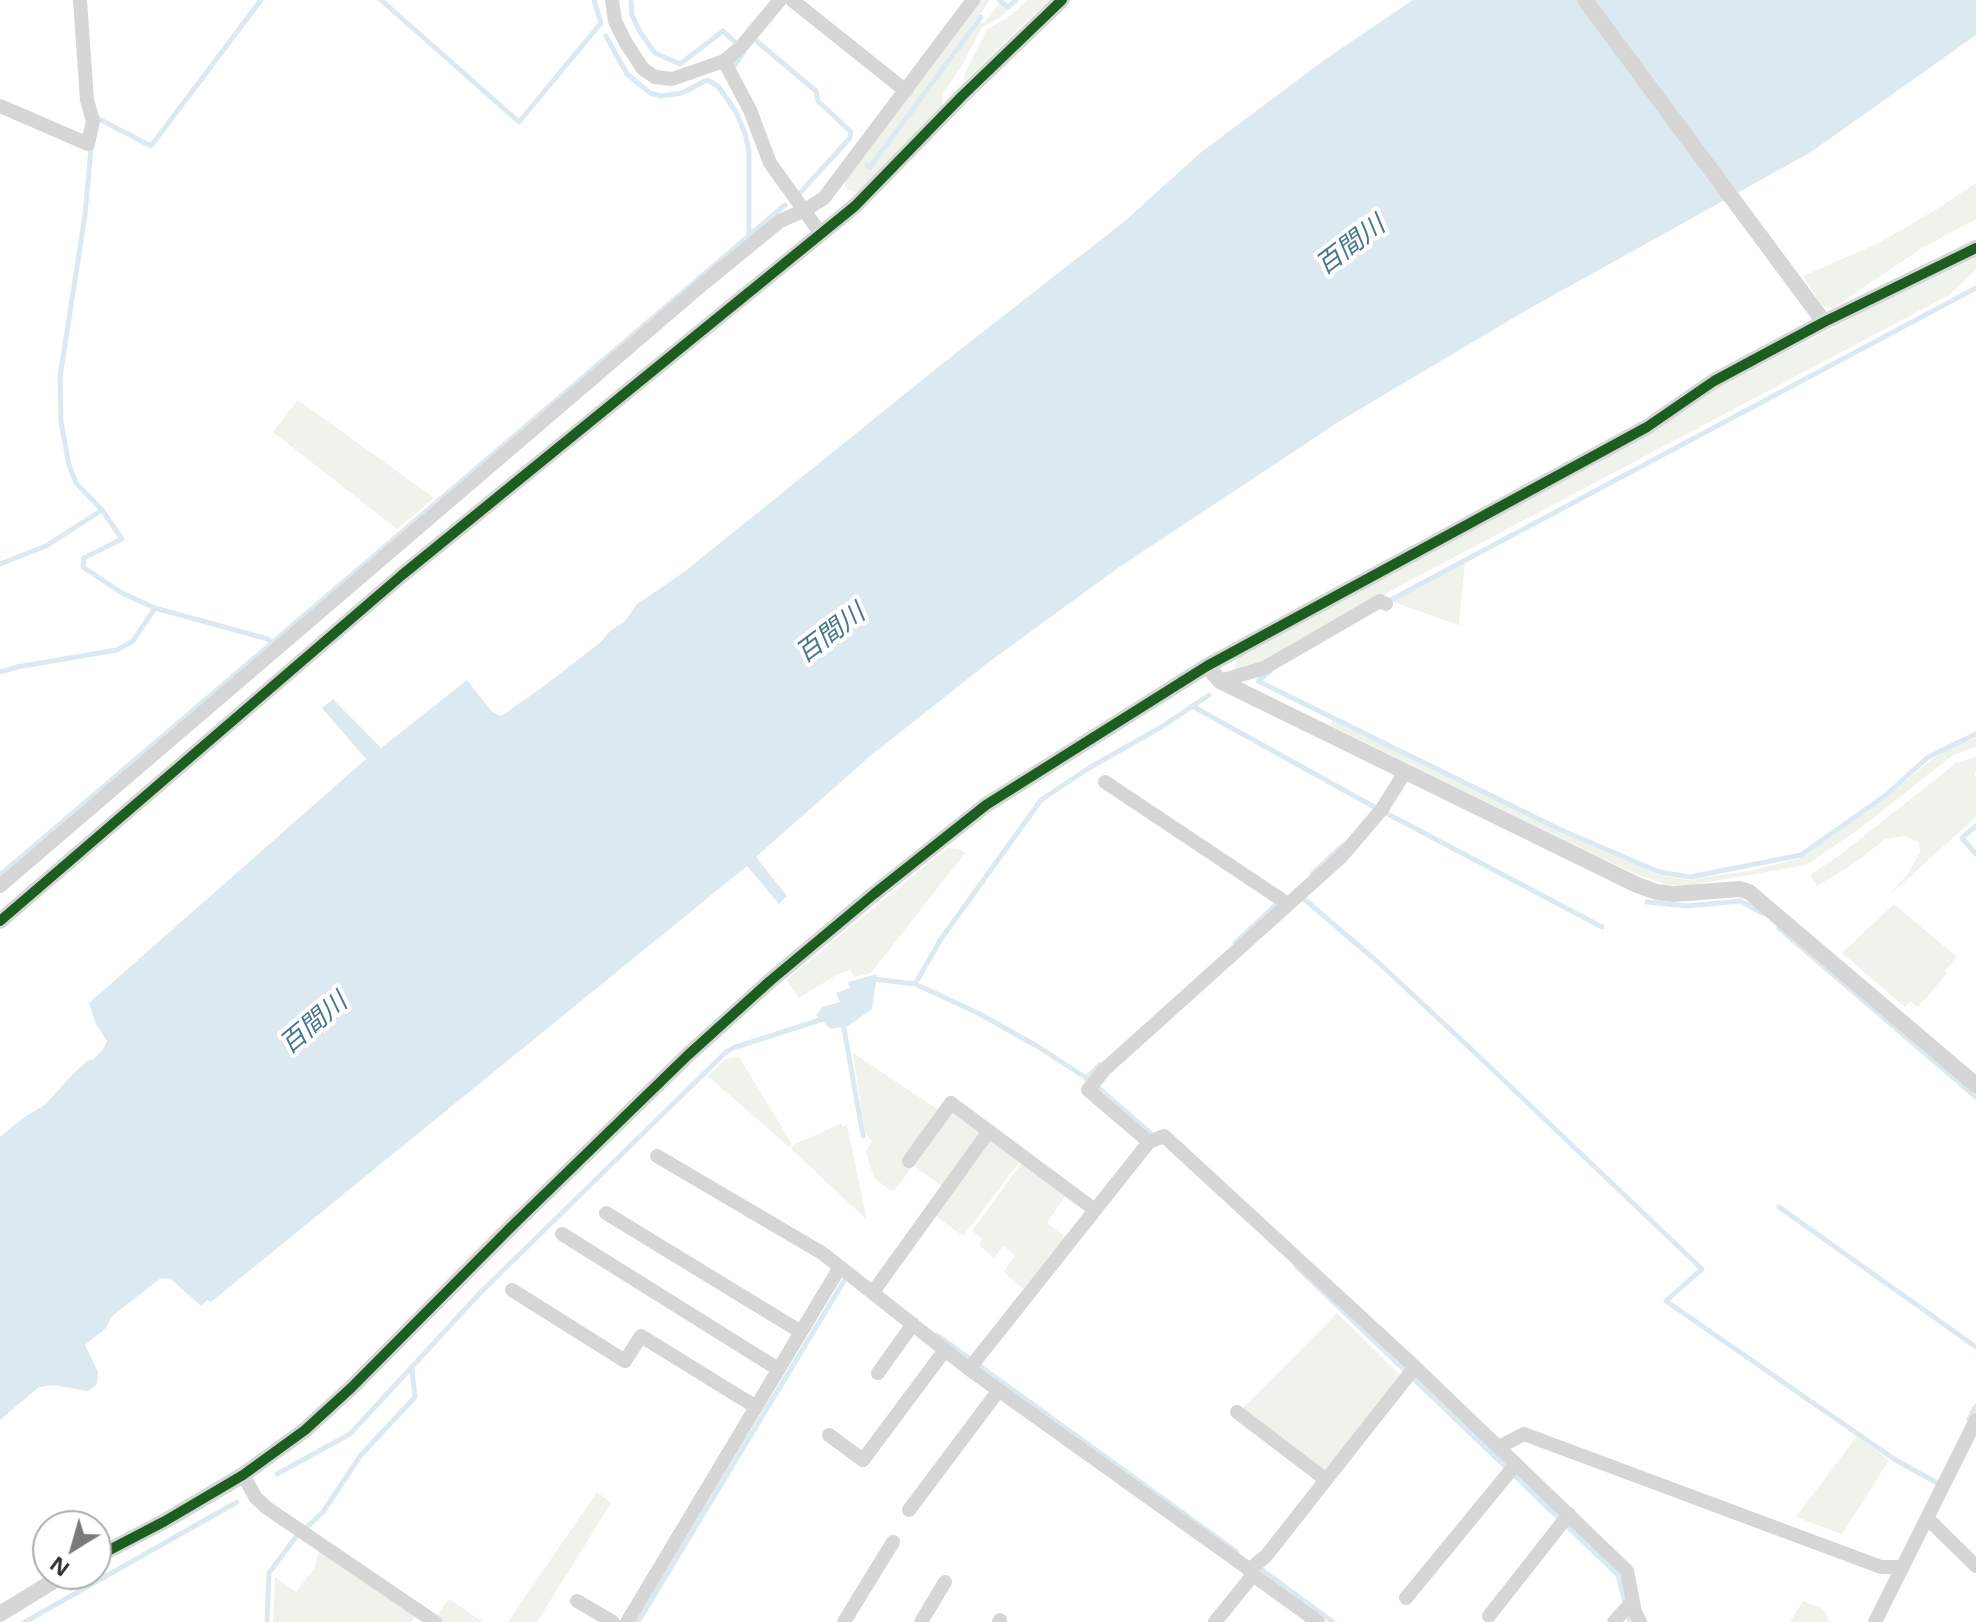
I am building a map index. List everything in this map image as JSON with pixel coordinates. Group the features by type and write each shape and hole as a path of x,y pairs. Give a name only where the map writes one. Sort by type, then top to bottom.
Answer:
{"street":[{"path":"0,106 88,144 93,121 87,100 80,0"},
{"path":"612,0 615,21 643,69 655,77 672,79 724,61 740,48 780,0"},
{"path":"792,0 906,91"},
{"path":"0,886 703,284 780,221 824,198 973,0"},
{"path":"0,921 402,575 855,206 1004,54 1062,0"},
{"path":"1585,0 1824,322"},
{"path":"724,61 750,110 770,163 821,234"},
{"path":"112,1549 243,1475 292,1440 351,1388 688,1055 804,952 986,805 1207,666 1634,435 1714,381 1824,322 1976,248"},
{"path":"1220,681 1264,668 1380,601 1385,603"},
{"path":"1207,666 1220,681 1637,885 1674,894 1740,889 1749,892 1976,1085"},
{"path":"1154,1140 1088,1090 1284,901 1349,848 1382,809 1405,772"},
{"path":"1105,782 1284,901"},
{"path":"909,1161 951,1103 1095,1210"},
{"path":"876,1289 989,1131"},
{"path":"972,1365 1095,1210 1154,1140 1164,1136 1410,1373 1499,1447 1512,1469 1565,1520 1627,1571 1624,1610 1640,1622"},
{"path":"657,1156 822,1253 876,1289 945,1350 972,1365 999,1390 1253,1569 1318,1622"},
{"path":"606,1213 801,1332"},
{"path":"562,1234 778,1369"},
{"path":"627,1622 840,1267"},
{"path":"512,1290 625,1361 641,1336 756,1407"},
{"path":"878,1373 913,1324"},
{"path":"829,1435 863,1460 945,1350"},
{"path":"1215,1622 1253,1569 1410,1373"},
{"path":"909,1510 999,1390"},
{"path":"1237,1412 1325,1479"},
{"path":"1875,1622 1976,1420"},
{"path":"1499,1447 1524,1434 1881,1567 1903,1567"},
{"path":"1406,1598 1512,1469"},
{"path":"243,1475 256,1498 267,1508 435,1622"},
{"path":"1927,1518 1976,1566"},
{"path":"1489,1616 1565,1520"},
{"path":"844,1622 893,1542"},
{"path":"921,1622 945,1582"},
{"path":"0,1614 39,1590"},
{"path":"577,1601 613,1622"}],"shaded area":[{"path":"977,0 990,0 869,169 978,23 985,22 1000,3 1008,9 982,27 943,94 942,106 860,193 848,191 846,179"},
{"path":"1028,0 1051,0 964,79 987,29 1007,18"},
{"path":"1976,183 1976,219 1922,248 1833,308 1822,306 1803,276 1879,243"},
{"path":"1976,258 1976,270 1949,295 1396,588 1268,662 1233,671 1238,658 1647,436 1716,389 1867,310"},
{"path":"298,400 434,498 397,529 273,432"},
{"path":"1465,563 1461,626 1391,601"},
{"path":"1333,719 1611,854 1659,875 1686,880 1749,871 1801,858 1883,800 1932,759 1955,745 1976,738 1976,747 1953,755 1859,829 1806,865 1686,886 1664,884 1582,849 1330,725"},
{"path":"1976,757 1976,817 1884,900 1908,874 1920,852 1919,842 1904,836 1886,839 1817,886 1810,875 1956,763"},
{"path":"947,848 965,853 871,973 854,977 850,970 838,974 799,998 786,980"},
{"path":"1894,904 1957,957 1945,971 1947,974 1918,1007 1910,1001 1905,1007 1842,953"},
{"path":"853,1053 940,1111 905,1162 912,1167 895,1190 890,1190 874,1178 866,1152 872,1141 865,1133"},
{"path":"739,1057 792,1144 789,1147 708,1076 726,1059"},
{"path":"954,1112 980,1132 943,1187 913,1165 950,1113"},
{"path":"841,1124 843,1127 847,1125 867,1220 791,1149 795,1144"},
{"path":"992,1139 1020,1161 963,1236 934,1215 987,1140"},
{"path":"1023,1161 1065,1196 1047,1223 1066,1237 1023,1289 1004,1272 1015,1255 1003,1246 994,1258 979,1245 982,1239 972,1231"},
{"path":"1337,1313 1402,1377 1324,1475 1241,1410"},
{"path":"1857,1436 1889,1460 1842,1534 1796,1517"},
{"path":"597,1492 611,1503 537,1622 508,1622"},
{"path":"319,1549 416,1616 411,1622 273,1622 275,1577 296,1592 315,1567"},
{"path":"449,1599 483,1622 442,1622 436,1618"},
{"path":"1803,1601 1823,1609 1830,1622 1790,1622"}],"water":[{"name":"百間川","path":"1413,0 1976,0 1976,35 1811,152 1525,311 1340,421 1118,568 989,662 869,757 756,857 787,896 779,904 747,866 211,1302 207,1300 201,1306 172,1280 161,1278 111,1317 106,1328 85,1345 98,1372 97,1384 88,1391 54,1385 39,1387 0,1420 0,1137 46,1104 71,1076 104,1048 107,1041 96,1024 89,1003 366,759 322,708 333,699 381,748 467,680 492,712 501,716 601,642 625,621 637,604 684,572 1125,221 1200,153 1327,58"},
{"path":"877,974 872,1009 848,1026 831,1029 816,1015 822,1007 840,1002 836,993 850,988 848,982"}],"waterway":[{"path":"97,118 151,146 261,0"},
{"path":"381,0 519,122 601,23 594,0"},
{"path":"631,0 632,15 655,53 680,64 723,31 737,44"},
{"path":"999,0 1008,7 1016,0"},
{"path":"867,165 870,167 981,17"},
{"path":"606,36 627,74 650,93 661,96 682,93 707,80 718,86 736,112 749,151 749,234"},
{"path":"754,39 816,91 818,101 851,132 850,138 798,195"},
{"path":"735,65 743,53"},
{"path":"85,147 91,149 85,215 60,377 61,422 69,465 76,483 102,510 122,539 84,558 83,567 122,593 155,608 272,642"},
{"path":"0,875 785,205"},
{"path":"1385,603 1976,288"},
{"path":"0,564 46,546 102,510"},
{"path":"0,672 117,650 133,641 155,608"},
{"path":"1258,681 1270,671"},
{"path":"1258,681 1559,829 1659,872 1690,877 1801,855 1886,795 1928,757 1976,734"},
{"path":"915,984 941,939 1041,800 1209,695"},
{"path":"1192,706 1378,809"},
{"path":"1386,813 1602,927"},
{"path":"1976,826 1962,838 1976,854"},
{"path":"1312,874 1343,845"},
{"path":"1303,898 1380,964 1702,1269 1666,1301 1894,1459 1937,1483"},
{"path":"1235,943 1280,901"},
{"path":"1647,902 1687,906 1740,901 1762,913"},
{"path":"1779,928 1976,1097"},
{"path":"873,979 915,984 976,1012 1037,1046 1088,1079 1156,1138"},
{"path":"277,1474 350,1434 480,1293 725,1053 826,1018"},
{"path":"843,1023 863,1136"},
{"path":"1086,1078 1100,1065"},
{"path":"1779,1207 1976,1347"},
{"path":"1296,1266 1618,1575 1630,1622"},
{"path":"638,1622 844,1281"},
{"path":"937,1335 1237,1552"},
{"path":"267,1622 269,1573 295,1538 323,1512 361,1455 415,1397 412,1369"},
{"path":"1969,1419 1976,1406"},
{"path":"25,1622 237,1502"},
{"path":"1258,1567 1333,1622"}],"cycle path":[{"path":"0,921 402,575 855,206 962,96 1062,0"},
{"path":"112,1549 243,1475 305,1430 688,1055 770,981 986,805 1207,666 1647,427 1714,381 1824,322 1976,248"}]}
